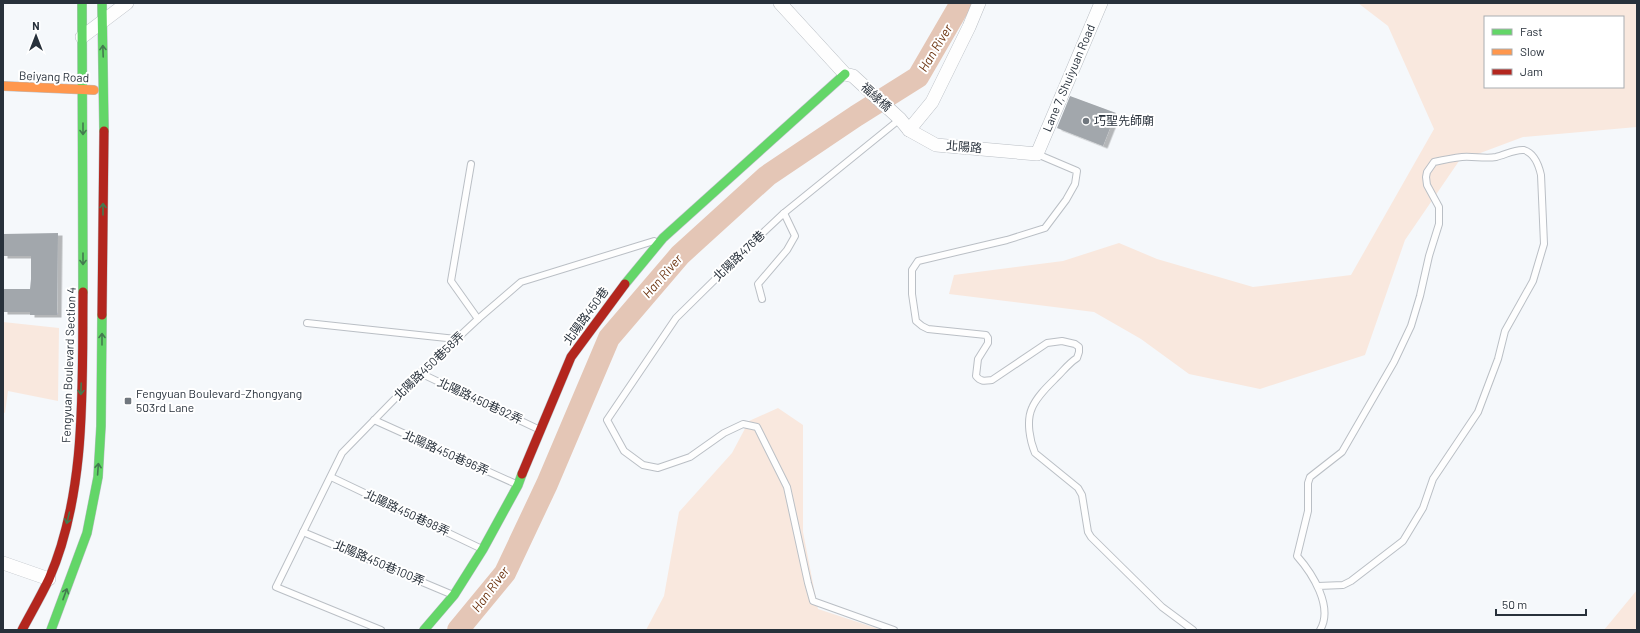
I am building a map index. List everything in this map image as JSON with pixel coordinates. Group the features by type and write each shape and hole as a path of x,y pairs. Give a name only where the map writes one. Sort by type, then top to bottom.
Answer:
{"street":[{"name":"Fengyuan Boulevard Section 4","path":"22,630 49,579 62,542 73,499 78,457 82,380 83,275 82,3"},
{"path":"51,630 87,533 98,478 102,426 104,90 102,3"},
{"path":"82,37 127,3"},
{"path":"780,3 849,75"},
{"path":"909,130 932,102 970,27 979,3"},
{"name":"Lane 7, Shuiyuan Road","path":"1037,154 1101,3"},
{"name":"福緣橋","path":"849,75 900,119"},
{"name":"北陽路450巷","path":"424,630 454,595 483,549 518,485 571,357 615,296 663,238 849,75"},
{"name":"Beiyang Road","path":"3,86 104,90"},
{"name":"北陽路","path":"900,119 909,130 936,145 1037,154"},
{"path":"3,563 49,579"}],"lane":[{"name":"北陽路476巷","path":"894,630 813,601 787,487 757,427 743,424 724,433 690,457 658,468 643,465 624,451 607,420 676,318 750,244 784,213 900,119"},
{"path":"1318,586 1343,585 1351,581 1403,541 1423,508 1433,479 1478,412 1498,359 1505,331 1533,281 1544,244 1541,175 1539,166 1528,152 1523,150 1496,157 1462,157 1434,162 1426,172 1427,185 1440,207 1440,219 1429,256 1420,296 1410,326 1394,362 1342,452 1310,477 1308,483 1308,511 1297,556 1318,586 1324,609 1324,624 1320,630"},
{"path":"1037,154 1077,171 1075,184 1066,200 1045,228 1007,240 918,261 912,270 912,294 916,320 928,329 986,335 988,338 988,343 978,359 976,376 979,380 984,382 992,380 1047,343 1070,342 1079,347 1077,358 1073,360 1043,392 1032,408 1030,419 1031,442 1035,453 1078,488 1082,495 1088,532 1091,538 1162,607 1193,630"},
{"path":"470,164 451,281 478,319"},
{"path":"762,299 758,284 787,250 795,236 784,213"},
{"name":"北陽路450巷58弄","path":"381,630 276,587 342,453 420,373 478,319 521,282 663,238"},
{"path":"307,323 456,339"},
{"name":"北陽路450巷92弄","path":"420,373 540,429"},
{"name":"北陽路450巷96弄","path":"374,420 518,485"},
{"name":"北陽路450巷98弄","path":"331,477 483,549"},
{"name":"北陽路450巷100弄","path":"303,532 454,595"}],"shaded area":[{"path":"1358,3 1637,3 1637,127 1523,137 1459,161 1405,240 1365,355 1260,389 1189,374 1141,339 1094,312 949,294 954,275 1063,261 1119,243 1157,259 1253,287 1351,275 1434,129 1388,26"},
{"path":"3,322 59,328 58,401 8,391 5,413 3,412"},
{"path":"778,408 803,425 803,532 818,609 882,630 646,630 664,596 679,512 732,453 749,421"},
{"path":"1637,590 1637,630 1604,630"}],"building":[{"name":"巧聖先師廟","path":"1070,96 1116,113 1103,146 1057,128"},
{"path":"58,233 57,315 30,315 30,312 3,312 3,289 30,289 31,256 3,256 3,234"}],"waterway":[{"name":"Han River","path":"458,630 505,573 547,484 609,338 680,255 767,176 856,116 918,77 961,3"}],"traffic: fast":[{"path":"82,3 83,292"},
{"path":"102,3 104,131"},
{"path":"625,284 663,238 845,74"},
{"path":"51,630 87,533 98,477 101,426 102,315"},
{"path":"424,630 454,595 483,549 518,485 522,474"}],"traffic: slow":[{"path":"3,86 94,90"}],"traffic: jam":[{"path":"102,315 104,131"},
{"path":"522,474 571,357 625,284"},
{"path":"22,630 49,579 61,546 70,511 80,438 83,364 83,292"}],"place":[{"name":"巧聖先師廟","path":"1086,121"},
{"name":"Fengyuan Boulevard-Zhongyang 503rd Lane","path":"128,401"}]}
